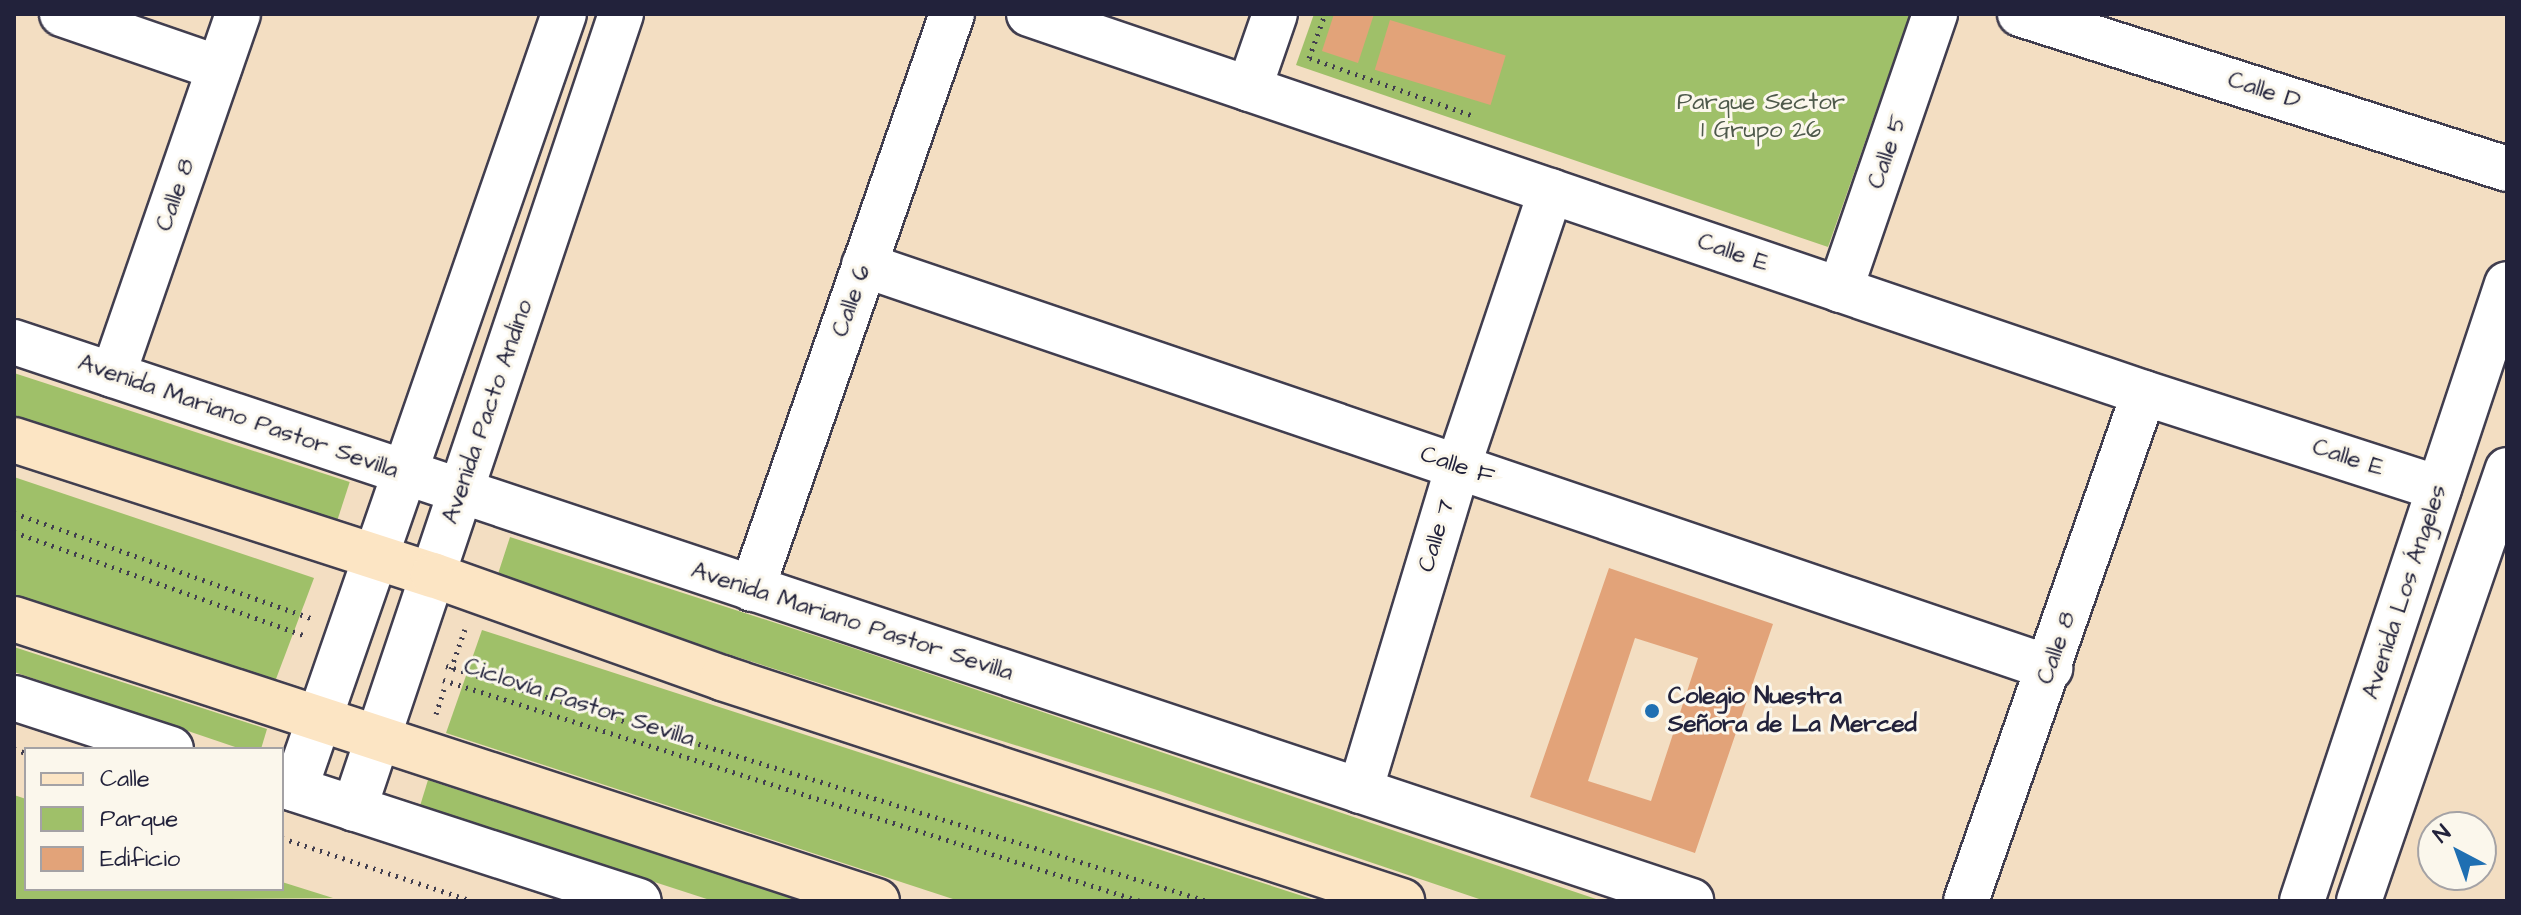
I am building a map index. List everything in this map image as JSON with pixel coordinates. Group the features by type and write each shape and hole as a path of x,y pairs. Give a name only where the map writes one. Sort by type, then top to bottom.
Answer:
{"main road":[{"path":"14,440 433,575 722,678 1402,901"},
{"path":"14,619 378,735 877,901"}],"street":[{"path":"62,14 219,68"},
{"name":"Calle 8","path":"113,375 238,14"},
{"path":"564,14 344,650 320,717 288,787 639,901"},
{"name":"Avenida Pacto Andino","path":"354,809 621,14"},
{"name":"Calle 6","path":"752,589 952,14"},
{"name":"Calle E","path":"1029,14 2144,393 2439,488"},
{"path":"1249,89 1275,14"},
{"name":"Calle 5","path":"1840,290 1935,14"},
{"name":"Calle D","path":"2020,14 2507,169"},
{"name":"Calle 7","path":"1360,791 1458,467 1551,191"},
{"name":"Calle F","path":"864,265 2050,668"},
{"name":"Avenida Los Ángeles","path":"2302,901 2507,284"},
{"name":"Avenida Mariano Pastor Sevilla","path":"14,342 1691,901"},
{"name":"Calle 8","path":"1966,901 2144,393"},
{"path":"2359,901 2504,491"},
{"path":"14,698 165,747"}],"path":[{"path":"1325,14 1310,58 1486,120"},
{"path":"14,513 302,611 344,650"},
{"path":"14,532 295,629 344,650"},
{"path":"425,751 446,680 478,592"},
{"path":"401,669 451,667 1207,901"},
{"name":"Ciclovía Pastor Sevilla","path":"401,669 446,680 1140,901"},
{"path":"384,872 401,824"},
{"path":"284,839 472,901"}],"green space":[{"name":"Parque Sector 1 Grupo 26","path":"1314,14 1910,14 1828,247 1296,65"},
{"path":"14,373 350,482 335,529 14,425"},
{"path":"14,477 314,578 273,687 14,601"},
{"path":"510,537 850,647 1602,901 1485,901 1157,790 699,645 497,577"},
{"path":"482,630 1318,901 959,901 446,733"},
{"path":"14,647 267,729 262,747 235,747 14,672"},
{"path":"428,780 800,901 713,901 420,806"},
{"path":"14,795 24,798 24,891 284,891 284,883 333,898 14,901"}],"building":[{"path":"1334,14 1374,14 1358,63 1322,51"},
{"path":"1390,20 1506,55 1491,105 1375,70"},
{"name":"Colegio Nuestra Señora de La Merced","path":"1609,568 1773,624 1695,853 1530,797","holes":["1635,638 1698,658 1651,801 1588,781"]}],"place":[{"name":"Colegio Nuestra Señora de La Merced","path":"1652,711"}]}
